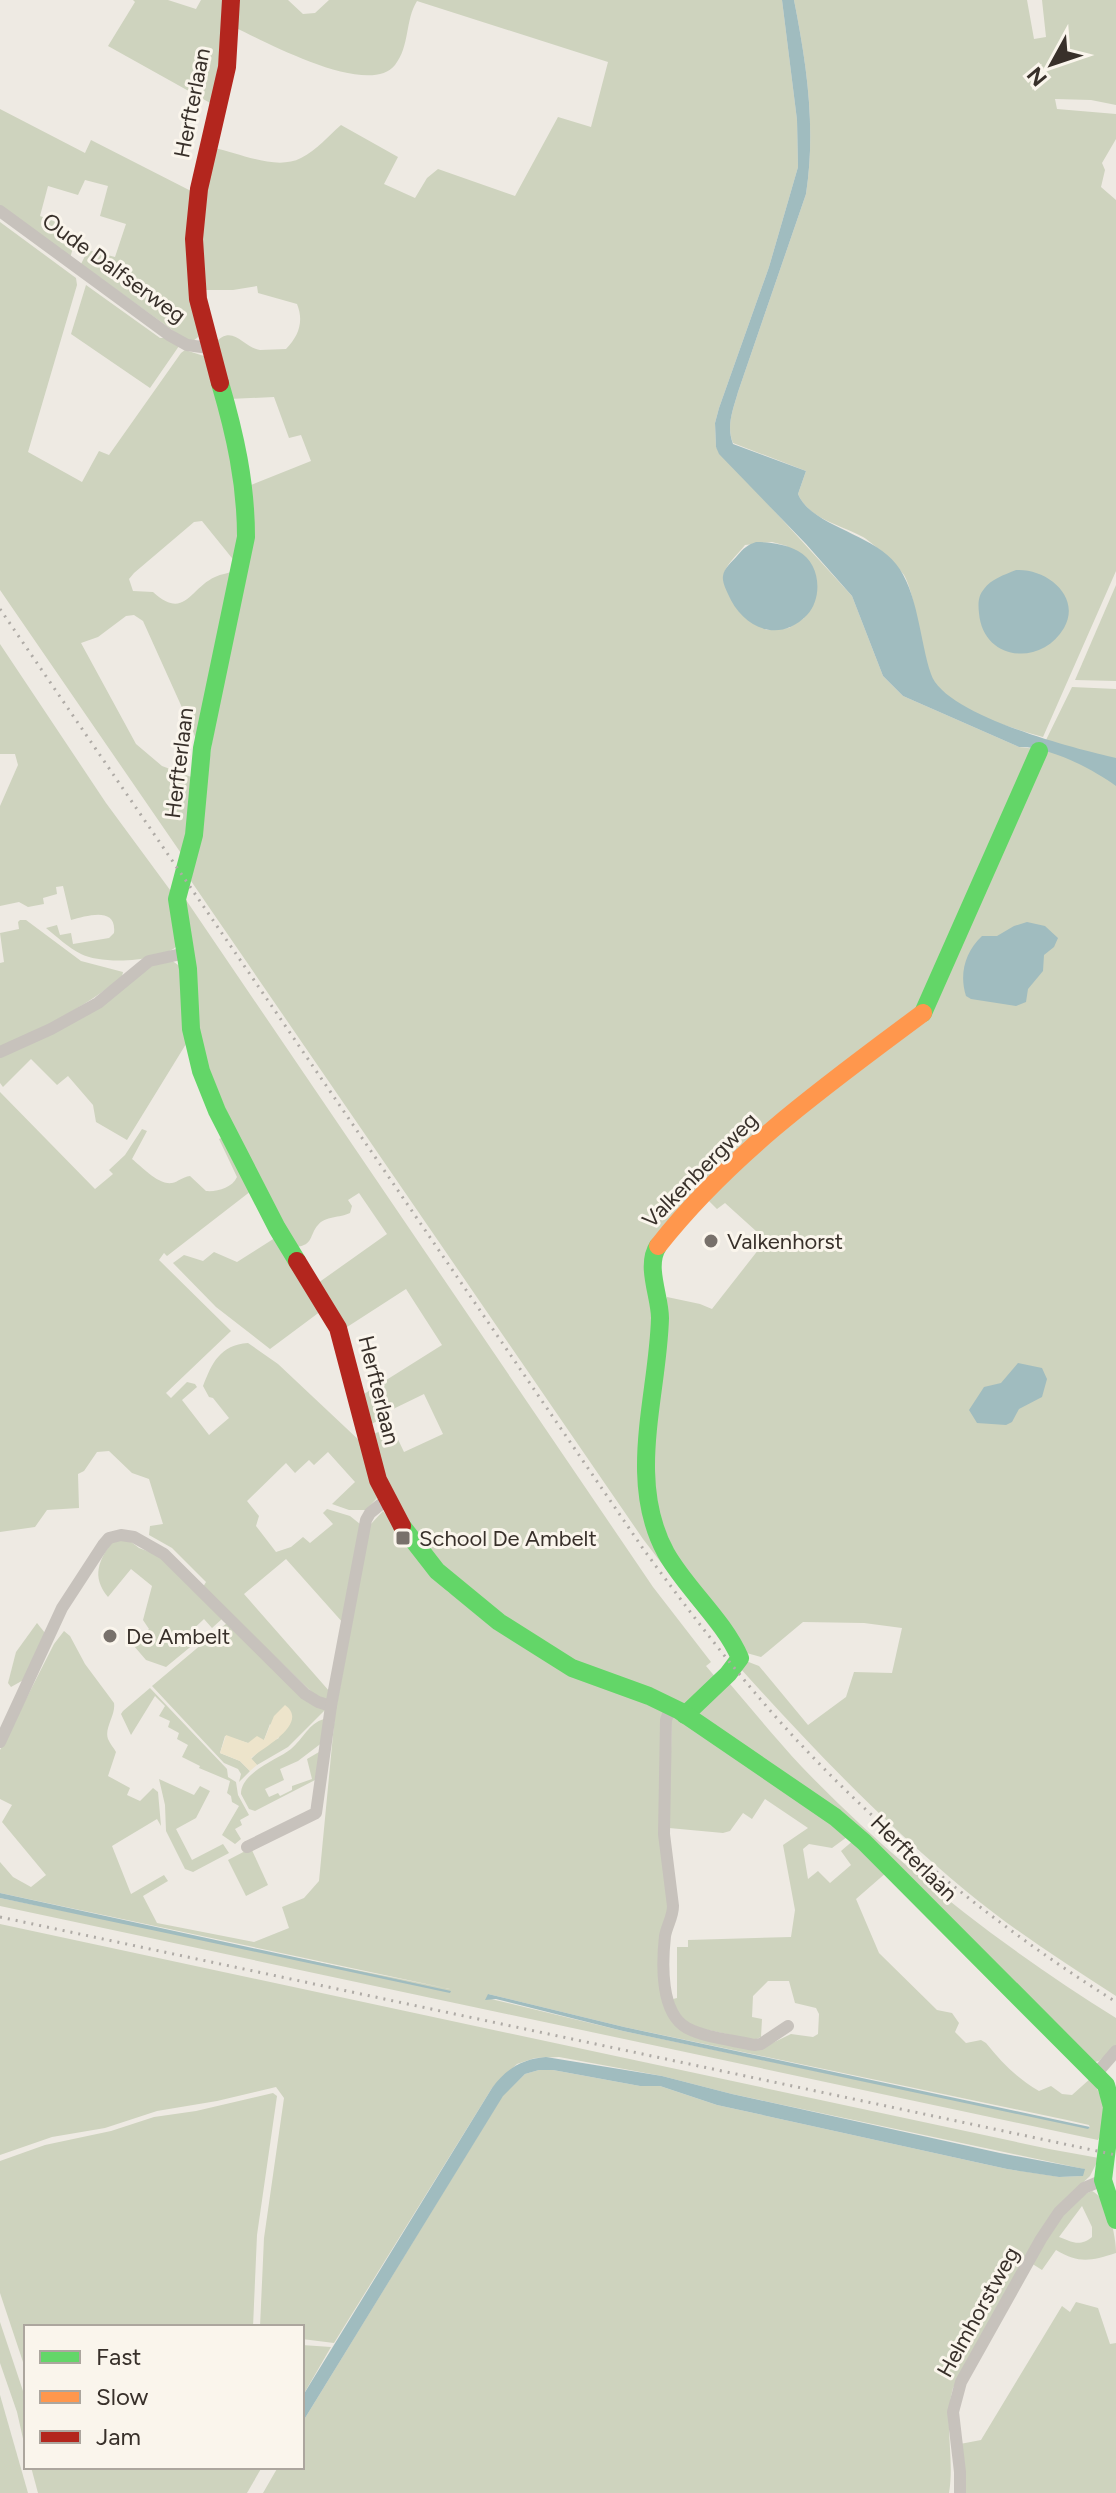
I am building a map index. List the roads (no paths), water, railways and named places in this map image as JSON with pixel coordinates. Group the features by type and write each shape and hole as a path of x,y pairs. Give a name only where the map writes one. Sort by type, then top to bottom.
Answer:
{"street":[{"name":"Herfterlaan","path":"231,0 228,65 197,200 194,261 199,306 209,348 239,446 248,515 202,748 194,835 177,899 186,953 191,1029 201,1071 217,1111 277,1228 338,1328 370,1453 386,1500 433,1568 454,1590 486,1615 561,1663 678,1710 848,1827 1106,2085 1112,2107 1103,2180 1116,2220"},
{"name":"Oude Dalfserweg","path":"0,211 169,335 187,345 209,348"},
{"name":"Valkenbergweg","path":"678,1710 697,1699 728,1673 740,1658 665,1551 651,1515 646,1468 660,1316 653,1263 655,1250 680,1218 777,1126 923,1013 1039,751"},
{"path":"0,1052 98,1003 149,961 186,953"},
{"path":"247,1847 316,1813 331,1706 366,1520 386,1500"},
{"path":"0,1742 62,1608 103,1545 109,1538 121,1535 134,1537 164,1554 305,1694 331,1706"},
{"path":"678,1710 666,1720 664,1834 673,1906 673,1916 665,1935 665,1985 669,2006 674,2017 690,2030 754,2045 761,2044 788,2026"},
{"path":"1096,2074 1116,2051"},
{"name":"Helmhorstweg","path":"960,2493 953,2412 961,2382 1059,2212 1084,2188 1103,2180"}],"water":[{"path":"782,0 794,0 803,49 809,97 809,169 806,194 734,405 730,424 733,444 806,471 798,494 805,505 828,522 872,544 896,564 914,602 931,674 941,689 984,716 1013,728 1116,758 1116,786 1070,760 1043,750 1019,747 903,696 883,676 852,596 719,454 716,447 715,423 719,408 769,267 798,167 797,120"},
{"path":"756,542 793,549 806,556 815,572 817,590 812,608 796,624 784,629 762,628 752,623 734,606 724,585 723,576 727,568 744,549"},
{"path":"1016,570 1049,579 1065,595 1068,605 1064,628 1054,641 1028,653 1014,653 991,641 983,629 979,613 980,597 987,586"},
{"path":"1027,922 1045,926 1058,938 1054,947 1044,955 1043,971 1028,989 1026,1002 1016,1006 966,996 964,972 976,942 982,936 997,936"},
{"path":"1018,1363 1042,1368 1047,1379 1042,1397 1019,1409 1012,1422 1006,1425 977,1423 969,1410 984,1387 1001,1383"},
{"path":"0,1893 451,1991 0,1898"},
{"path":"488,1994 624,2027 1090,2127 623,2031 496,1999 485,2000"},
{"path":"546,2057 662,2076 1000,2153 1085,2169 1083,2176 1059,2177 1007,2169 717,2105 660,2086 640,2086 553,2070 525,2074 503,2096 304,2420 304,2394 492,2088 503,2075 529,2060"}],"railway":[{"path":"0,609 644,1550 716,1645 792,1735 905,1845 987,1912 1116,2002"},
{"path":"0,1917 1116,2155"}],"place":[{"name":"Valkenhorst","path":"711,1241"},
{"name":"School De Ambelt","path":"403,1538"},
{"name":"De Ambelt","path":"110,1636"}]}
